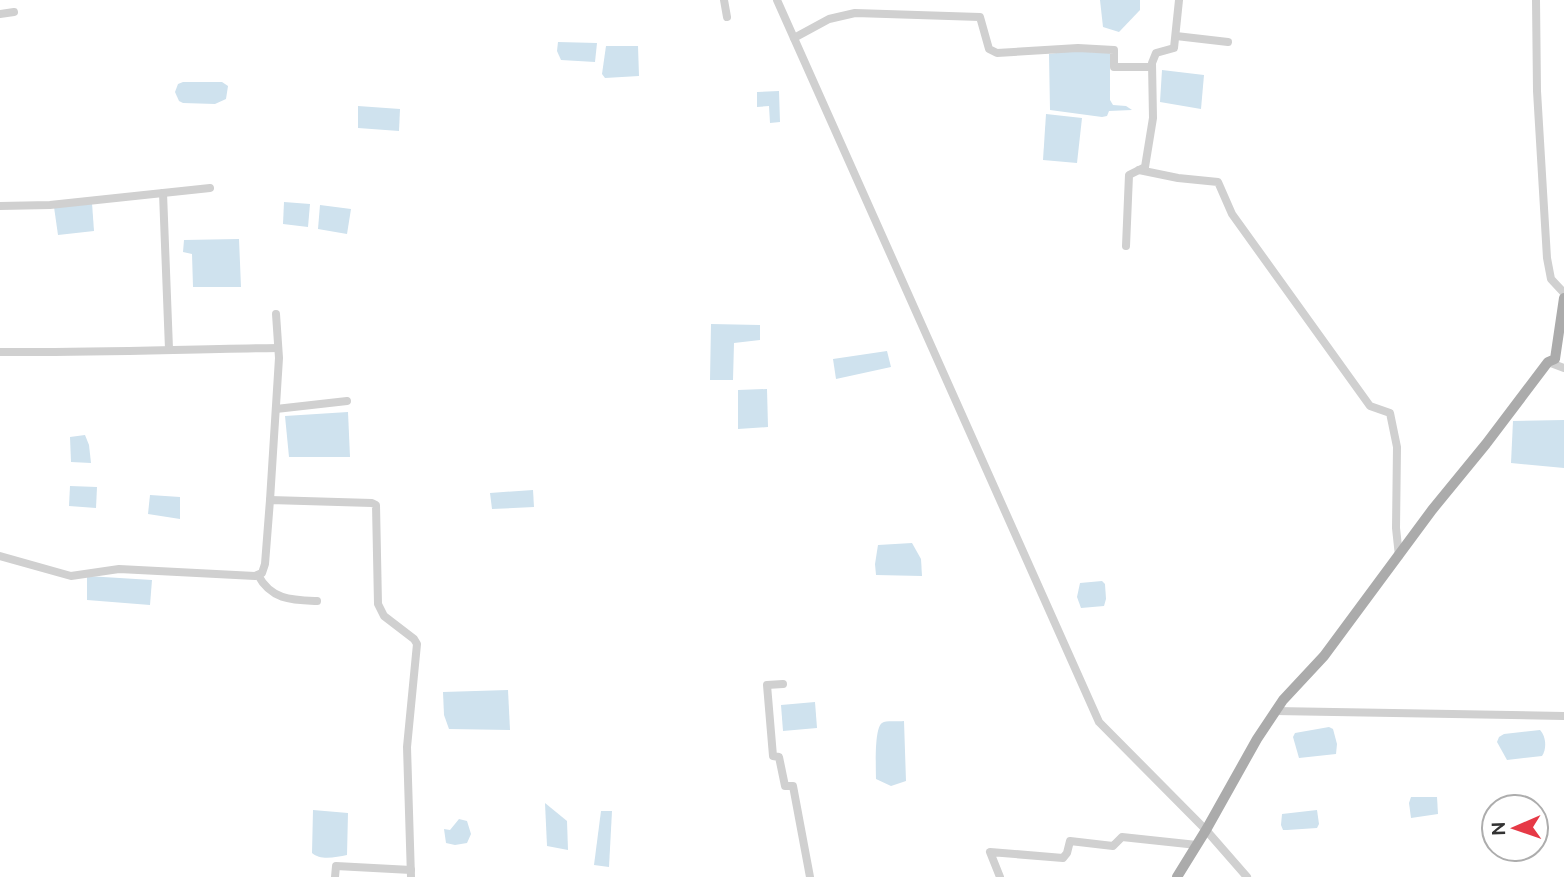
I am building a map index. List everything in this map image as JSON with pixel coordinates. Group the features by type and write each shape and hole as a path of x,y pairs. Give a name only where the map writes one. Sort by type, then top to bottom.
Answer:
{"main road":[{"path":"1177,877 1257,739 1283,700 1324,656 1548,362 1555,359 1564,298"}],"street":[{"path":"724,0 727,17"},
{"path":"777,0 1099,722 1206,830 1247,877"},
{"path":"1126,246 1129,175 1144,167 1153,118 1152,67 1157,53 1174,48 1179,0"},
{"path":"1536,0 1537,90 1547,258 1551,279 1564,293"},
{"path":"0,13 14,12"},
{"path":"794,38 839,15 896,13 981,17 989,49 997,54 1078,48 1114,50 1114,67 1152,67"},
{"path":"1175,36 1228,42"},
{"path":"1139,170 1218,182 1233,214 1370,406 1390,414 1397,447 1396,528 1399,556"},
{"path":"0,206 50,205 210,188"},
{"path":"163,193 169,349"},
{"path":"0,556 71,576 119,569 258,575 262,573 265,564 276,409 276,314"},
{"path":"0,352 86,353 278,348"},
{"path":"1548,362 1564,368"},
{"path":"276,409 347,401"},
{"path":"270,500 372,503 377,508 378,604 384,617 414,639 416,644 407,747 411,873 335,866 335,877"},
{"path":"258,575 267,587 282,598 317,601"},
{"path":"783,684 766,685 773,756 779,757 785,786 793,786 810,877"},
{"path":"1275,711 1564,716"},
{"path":"1000,877 990,852 1063,858 1070,841 1113,846 1122,837 1197,845"}],"water":[{"path":"1100,0 1140,0 1140,10 1119,32 1103,27"},
{"path":"558,42 597,43 595,62 561,60 557,51"},
{"path":"606,46 638,46 639,76 605,78 602,74"},
{"path":"1070,51 1110,53 1110,100 1113,105 1126,106 1132,110 1109,111 1107,116 1102,117 1050,110 1049,54"},
{"path":"1162,70 1204,75 1201,109 1160,102"},
{"path":"222,82 228,86 226,99 215,104 183,103 175,92 178,84"},
{"path":"779,91 780,122 770,123 769,106 757,107 757,92"},
{"path":"358,106 400,109 399,131 358,128"},
{"path":"1046,114 1082,118 1077,163 1043,160"},
{"path":"284,202 310,204 308,227 283,224"},
{"path":"92,203 94,231 58,235 54,207"},
{"path":"320,205 351,209 347,234 318,229"},
{"path":"239,239 241,287 193,287 192,254 183,252 184,240"},
{"path":"711,324 760,325 760,340 734,343 733,380 710,380"},
{"path":"887,351 891,367 836,379 833,359"},
{"path":"767,389 768,427 738,429 738,390"},
{"path":"348,412 350,457 289,457 285,416"},
{"path":"1564,420 1564,468 1511,463 1513,421"},
{"path":"85,435 91,463 71,462 70,437"},
{"path":"70,486 97,487 96,508 69,506"},
{"path":"533,490 534,507 492,509 490,493"},
{"path":"150,495 180,497 180,519 148,514"},
{"path":"912,543 921,559 922,576 876,575 878,545"},
{"path":"87,576 152,580 150,605 87,600"},
{"path":"1102,581 1105,584 1104,606 1081,608 1077,597 1080,583"},
{"path":"508,690 510,730 449,729 444,715 443,692"},
{"path":"815,702 817,728 783,731 781,705"},
{"path":"904,721 906,781 891,786 876,779 879,726 884,722"},
{"path":"1329,727 1333,729 1337,744 1336,754 1299,758 1293,737 1295,733"},
{"path":"1540,730 1545,743 1542,756 1507,760 1497,742 1504,734"},
{"path":"1411,797 1437,797 1438,814 1411,818"},
{"path":"545,803 567,821 568,850 547,846"},
{"path":"313,810 348,813 347,855 324,858 312,853"},
{"path":"1317,810 1317,828 1283,830 1282,814"},
{"path":"601,811 612,811 609,867 594,865"},
{"path":"459,819 467,821 471,834 467,843 446,843 444,829 450,830"}]}
